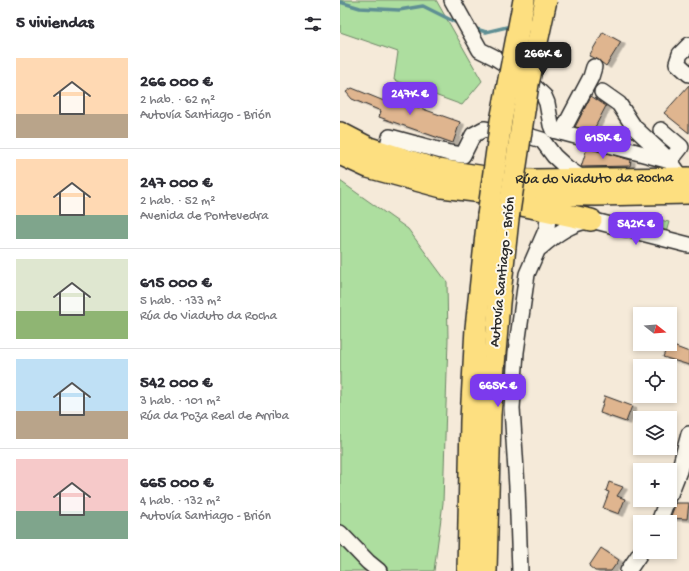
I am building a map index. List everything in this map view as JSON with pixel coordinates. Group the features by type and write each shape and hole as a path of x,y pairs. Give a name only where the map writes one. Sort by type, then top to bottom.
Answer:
{"highway":[{"name":"Autovía Santiago - Brión","path":"486,571 490,414 499,303 498,218 501,121 524,0"},
{"name":"Autovía Santiago - Brión","path":"468,571 471,412 476,328 498,218 546,0"},
{"path":"340,133 377,151 499,187"},
{"path":"340,154 368,167 442,187 466,190 499,187"},
{"name":"Rúa do Viaduto da Rocha","path":"499,187 534,180 583,179 687,183"},
{"name":"Rúa do Viaduto da Rocha","path":"499,187 596,195 687,183"},
{"path":"466,190 479,199 528,205 591,220"}],"street":[{"path":"452,0 480,50 521,74 544,96 553,130 678,155"},
{"path":"689,45 680,54 677,63 689,74"},
{"path":"562,132 591,77 594,67"},
{"path":"602,92 618,104 634,127 678,155"},
{"path":"340,122 377,151 390,137 449,153 463,155 473,135 484,129 532,136 542,140 554,156 583,179"},
{"path":"660,130 681,147 678,155 687,183"},
{"path":"520,571 512,408 516,352 527,274 548,228 548,218 544,209"},
{"path":"536,252 553,237 575,224 591,220 689,245"},
{"path":"677,476 689,434"},
{"path":"340,533 368,562 379,571"},
{"path":"628,571 636,559"}],"green space":[{"path":"340,0 436,0 482,81 462,105 394,80 398,52 340,32"},
{"path":"340,181 408,229 447,282 448,339 443,503 434,571 340,571"},
{"path":"656,219 669,222 665,236 632,227 633,221 646,224 647,220 655,222"}],"building":[{"path":"603,32 621,42 606,66 597,59 589,56"},
{"path":"689,85 689,133 664,113"},
{"path":"352,88 384,101 386,96 460,122 453,143 379,117 381,111 352,99 346,92"},
{"path":"591,96 606,106 593,131 575,127"},
{"path":"587,148 631,160 630,166 581,167"},
{"path":"677,347 689,352 689,365 677,361 677,359 663,357 665,351 677,351"},
{"path":"605,396 632,406 626,422 600,413"},
{"path":"609,482 623,487 617,496 625,499 619,514 603,508 609,492 606,491"},
{"path":"677,503 689,503 687,519 677,518 677,515 671,515 674,507 677,507"},
{"path":"601,548 619,560 611,571 595,571 589,566"}],"waterway":[{"path":"340,2 360,8 399,10 423,6 459,24"},
{"path":"473,28 486,32 511,26"}]}
